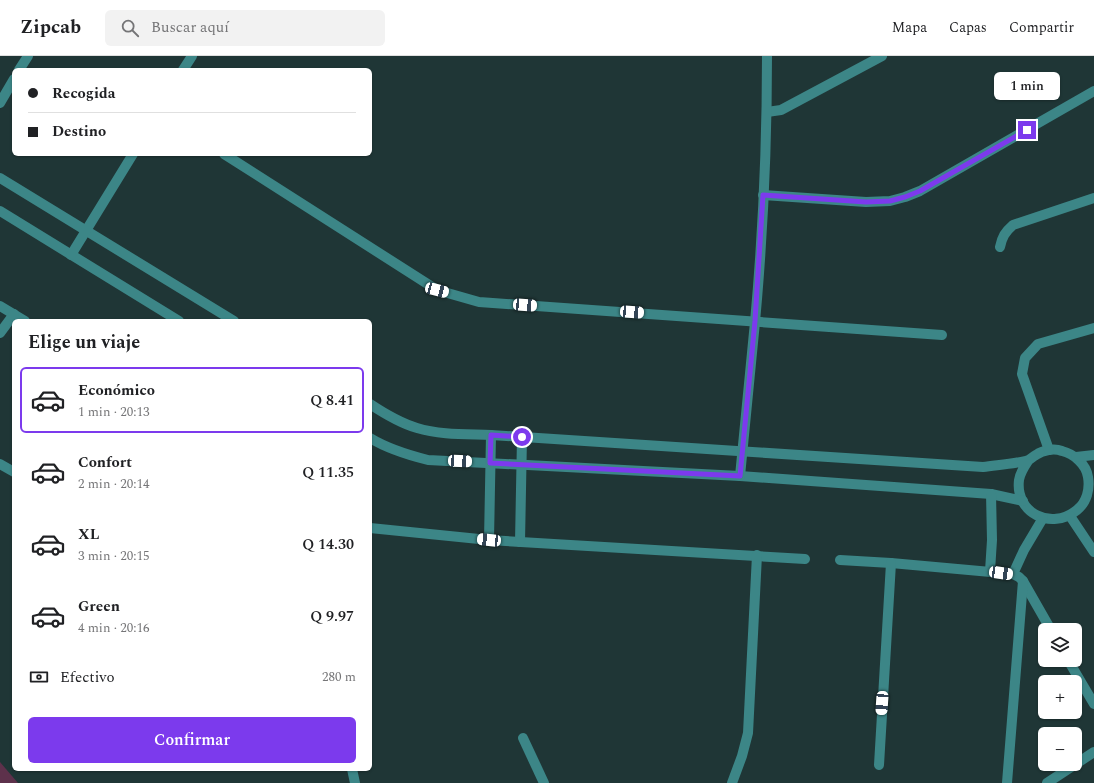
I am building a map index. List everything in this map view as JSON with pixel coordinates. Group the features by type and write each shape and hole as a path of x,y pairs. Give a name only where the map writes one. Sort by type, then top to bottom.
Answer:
{"street":[{"path":"21,68 28,56"},
{"path":"184,68 192,56"},
{"path":"740,476 755,321 767,112 767,56"},
{"path":"767,112 781,110 882,56"},
{"path":"0,103 12,82"},
{"path":"763,195 866,202 890,201 905,197 920,191 1094,91"},
{"path":"71,255 132,156"},
{"path":"227,156 437,290 480,302 942,335"},
{"path":"0,178 231,319"},
{"path":"1000,247 1004,234 1013,225 1094,198"},
{"path":"0,211 177,319"},
{"path":"0,306 22,319"},
{"path":"0,333 14,314"},
{"path":"1049,450 1022,374 1025,358 1038,344 1094,328"},
{"path":"372,405 390,417 418,428 432,431 983,467 1028,461"},
{"path":"489,540 491,435"},
{"path":"520,542 522,437"},
{"path":"372,439 393,450 428,460 740,476 991,494 1023,501"},
{"path":"1049,450 1068,452 1076,457 1088,474 1091,492 1081,507 1070,516 1052,520 1043,518 1028,509 1019,491 1019,480 1022,470 1028,461 1038,454 1049,450"},
{"path":"1076,457 1094,455"},
{"path":"0,464 12,471"},
{"path":"990,571 992,540 991,494"},
{"path":"1070,516 1094,552"},
{"path":"1013,574 1024,550 1043,518"},
{"path":"372,528 489,540 805,559"},
{"path":"732,783 742,756 748,733 757,555"},
{"path":"840,560 1013,574 1023,581 1047,623"},
{"path":"879,765 891,563"},
{"path":"1007,783 1023,581"},
{"path":"1072,667 1094,704"},
{"path":"523,738 544,783"},
{"path":"1047,783 1094,752"},
{"path":"352,771 355,783"}],"shaded area":[{"path":"0,762 18,783 0,783"}],"route":[{"path":"522,437 491,435 490,463 740,476 755,321 763,195 866,202 890,201 920,191 1027,130"}]}
